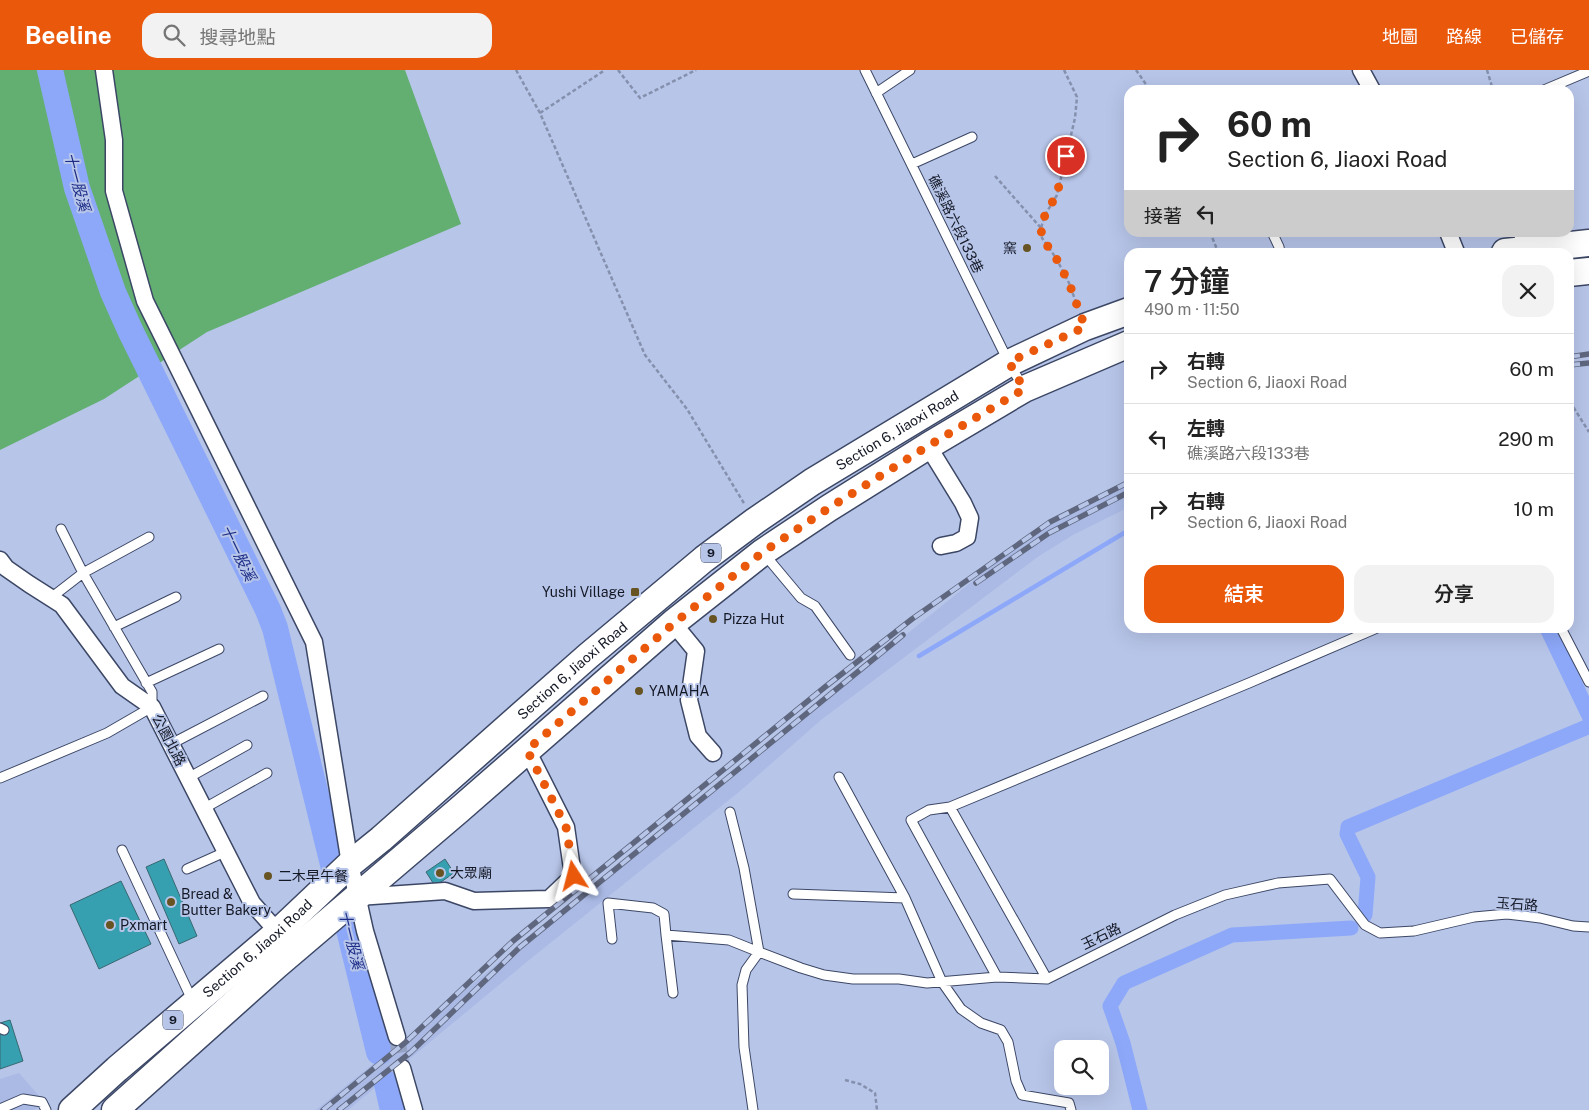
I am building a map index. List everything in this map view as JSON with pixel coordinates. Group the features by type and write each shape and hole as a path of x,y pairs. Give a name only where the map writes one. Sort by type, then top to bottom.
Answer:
{"main road":[{"path":"1518,247 1589,243"},
{"path":"1574,272 1589,271"},
{"name":"Section 6, Jiaoxi Road","path":"115,1110 286,942 323,889 588,656 704,559 755,520 812,482 1009,362 1085,327 1124,313"},
{"name":"Section 6, Jiaoxi Road","path":"72,1110 117,1068 194,1003 286,942 348,906 673,624 763,552 928,446 1024,389 1124,346"}],"street":[{"path":"104,70 114,140 114,191 145,302 314,642 348,867 348,906 365,931 397,1037"},
{"path":"1361,70 1369,85"},
{"path":"928,446 963,503 970,518 967,536 956,543 941,546"},
{"name":"公園北路","path":"0,560 6,568 62,605 122,686 152,707 252,903 286,942"},
{"path":"673,624 696,651 688,700 698,736 713,753"},
{"path":"348,906 445,891 474,901 549,899 574,876 566,827 527,750"},
{"path":"402,1068 414,1110"}],"lane":[{"name":"礁溪路六段133巷","path":"865,70 1024,389"},
{"path":"876,93 910,70"},
{"path":"1556,85 1589,71"},
{"path":"912,164 972,137"},
{"path":"0,778 107,733 152,707 152,692 83,573 61,529"},
{"path":"52,597 83,573 149,537"},
{"path":"763,552 801,598 814,606 850,655"},
{"path":"114,627 176,597"},
{"path":"997,977 911,820 929,810 950,807 1366,633"},
{"path":"1564,633 1589,682"},
{"path":"146,683 219,649"},
{"path":"171,744 263,696"},
{"path":"188,778 247,746"},
{"path":"203,809 267,773"},
{"path":"839,778 905,898 942,982 961,1009 981,1023 1001,1030 1008,1042 1016,1080 1022,1095 1069,1103 1071,1110"},
{"path":"950,807 1047,979"},
{"path":"730,812 744,868 758,952 746,970 742,985 744,1047 753,1110"},
{"path":"122,850 194,1003"},
{"path":"188,869 225,852"},
{"name":"玉石路","path":"666,935 729,940 801,968 824,975 853,979 899,979 927,983 997,977 1047,979 1175,915 1225,895 1278,883 1330,878 1365,925 1380,933 1414,931 1474,917 1507,914 1540,918 1573,926 1589,927"},
{"path":"793,894 905,898"},
{"path":"612,939 608,903 653,908 664,914 672,993"},
{"path":"0,1109 23,1099 42,1102 46,1110"}],"path":[{"path":"516,70 540,113 645,355 687,409 755,520"},
{"path":"540,113 605,70"},
{"path":"618,70 640,98 696,70"},
{"path":"1064,70 1077,96 1075,118 1057,194 1045,215 1041,228 1042,238 1056,258 1069,283 1085,327"},
{"path":"1136,70 1146,85"},
{"path":"1487,70 1492,85"},
{"path":"995,176 1041,228"},
{"path":"1574,408 1589,432"},
{"path":"845,1080 860,1084 875,1093 877,1110"}],"shaded area":[{"path":"1124,482 1124,510 1073,535 1039,556 821,720 740,791 529,960 348,1110 316,1110 1046,522"},
{"path":"19,1073 47,1105 33,1110 0,1110 0,1079"}],"green space":[{"path":"0,70 405,70 461,224 207,332 104,399 0,450"}],"building":[{"name":"Bread & Butter Bakery","path":"164,859 197,936 179,944 146,867"},
{"name":"大眾廟","path":"445,859 454,873 435,886 426,872"},
{"name":"Pxmart","path":"121,881 151,944 99,969 70,905"},
{"path":"10,1020 23,1061 0,1069 0,1023"}],"waterway":[{"name":"十一股溪","path":"50,70 77,188 113,292 268,610 275,628 379,1052"},
{"path":"919,656 1124,533"},
{"path":"1543,633 1589,728"},
{"path":"1551,633 1589,714"},
{"path":"1365,915 1368,877 1347,834 1348,827 1589,726"},
{"path":"1347,834 1589,732"},
{"path":"1140,1110 1123,1043 1110,1006 1124,983 1232,935 1351,928"},
{"name":"十一股溪","path":"387,1084 393,1110"}],"tunnel":[{"path":"397,1037 402,1068"}],"railway":[{"path":"1574,356 1589,354"},
{"path":"1574,364 1589,363"},
{"path":"323,1110 407,1041 513,941 825,687 912,619 1050,522 1124,485"},
{"path":"976,583 1049,533 1124,495"},
{"path":"339,1110 411,1052 520,947 903,635"}],"place":[{"name":"窯","path":"1027,248"},
{"name":"Yushi Village","path":"635,592"},
{"name":"Pizza Hut","path":"713,619"},
{"name":"YAMAHA","path":"639,691"},
{"name":"大眾廟","path":"440,873"},
{"name":"二木早午餐","path":"268,876"},
{"name":"Bread & Butter Bakery","path":"171,902"},
{"name":"Pxmart","path":"110,925"}],"route":[{"path":"574,876 566,827 527,750 673,624 763,552 928,446 1024,389 1009,362 1085,327 1069,283 1056,258 1042,238 1041,228 1045,215 1057,194 1066,156"}]}
